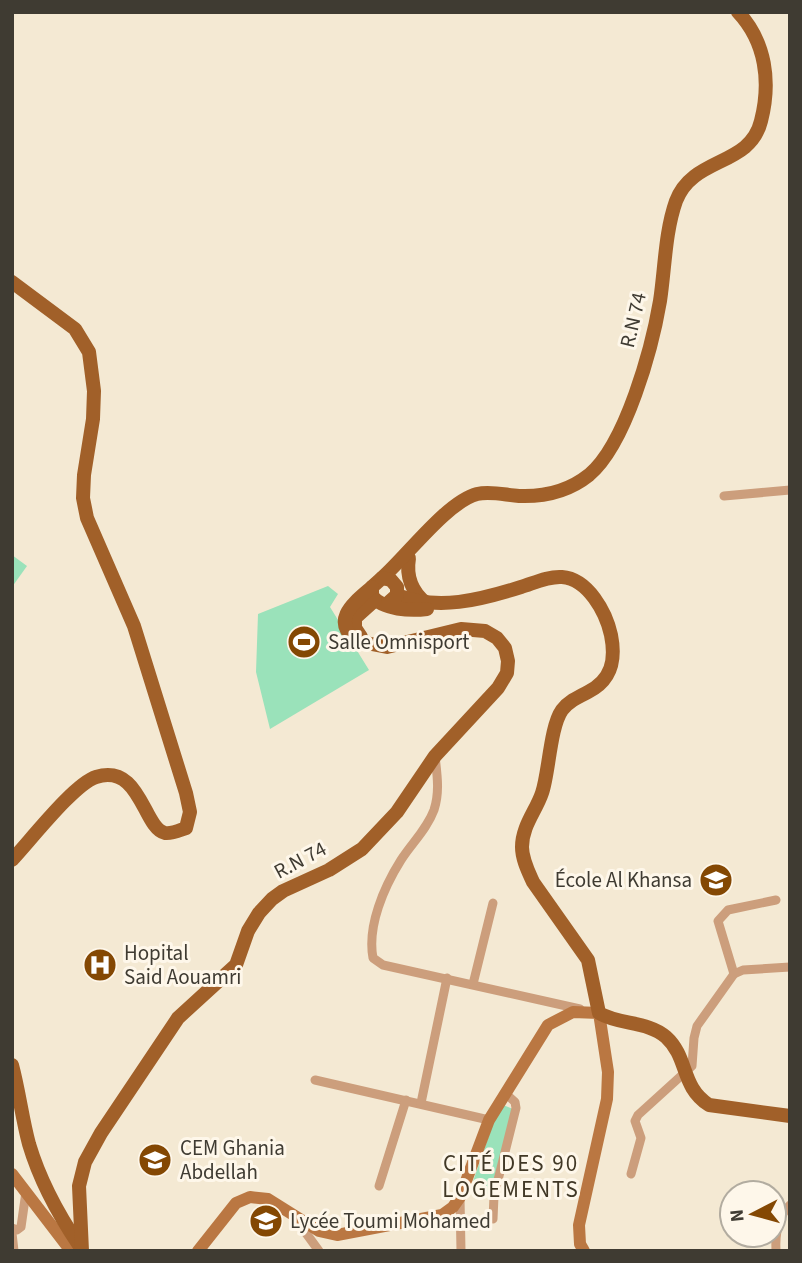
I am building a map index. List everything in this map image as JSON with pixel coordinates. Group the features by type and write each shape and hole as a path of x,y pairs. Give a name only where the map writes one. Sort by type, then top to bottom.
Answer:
{"main road":[{"name":"R.N 74","path":"81,1250 79,1186 85,1163 101,1133 178,1018 236,965 248,932 259,913 272,899 283,891 329,870 362,849 397,812 435,756 498,688 507,673 505,648 497,638 485,631 461,629 396,646 369,645 352,639 345,621 351,605 385,592 412,552 446,514 461,502 475,495 492,492 520,496 559,491 589,475 606,458 620,432 651,344 671,227 682,189 705,167 738,153 750,144 762,119 766,71 762,53 756,36 738,12"},
{"path":"12,282 75,329 89,352 94,391 93,419 84,475 83,498 87,518 134,626 190,812 186,828 173,833 164,832 158,829 141,797 130,786 111,776 96,777 80,787 12,860"},
{"path":"412,552 408,573 412,587 433,604"},
{"path":"385,592 433,604 487,596 546,579 564,577 581,585 597,602 609,628 614,652 610,674 595,689 572,701 561,712 543,790 528,821 522,846 523,859 533,882 588,960 598,1013 610,1020 644,1027 665,1036 680,1057 691,1089 709,1105 790,1116"},
{"path":"12,1065 29,1142 41,1178 58,1214 81,1250"}],"street":[{"path":"724,496 790,490"},
{"path":"435,756 438,790 433,813 389,881 373,927 370,943 373,958 383,965 598,1013"},
{"path":"734,974 719,921 728,910 776,900"},
{"path":"473,984 493,903"},
{"path":"631,1174 641,1138 635,1121 638,1115 692,1066 694,1038 698,1026 734,974 743,970 790,967"},
{"path":"421,1102 447,978"},
{"path":"198,1251 236,1203 250,1197 268,1199 318,1230 337,1235 442,1215 453,1208 460,1197 489,1120 548,1025 573,1012 598,1013"},
{"path":"584,1251 580,1244 579,1226 607,1099 608,1072 598,1013"},
{"path":"314,1080 421,1102 489,1120"},
{"path":"493,1219 494,1196 516,1108 505,1093"},
{"path":"379,1186 406,1100"},
{"path":"12,1174 81,1250"},
{"path":"14,1251 12,1231 21,1227 26,1192"},
{"path":"460,1197 461,1251"},
{"path":"293,1215 319,1251"}],"green space":[{"path":"12,555 27,566 12,587"},
{"name":"Salle Omnisport","path":"328,586 338,594 330,607 369,670 270,729 256,672 258,614"},
{"path":"503,1105 513,1109 491,1195 470,1190 494,1121"}],"place":[{"name":"Salle Omnisport","path":"304,642"},
{"name":"École Al Khansa","path":"716,880"},
{"name":"Hopital Said Aouamri","path":"100,965"},
{"name":"CEM Ghania Abdellah","path":"155,1160"},
{"name":"Lycée Toumi Mohamed","path":"266,1221"}],"district":[{"name":"CITÉ DES 90 LOGEMENTS","path":"511,1176"}]}
